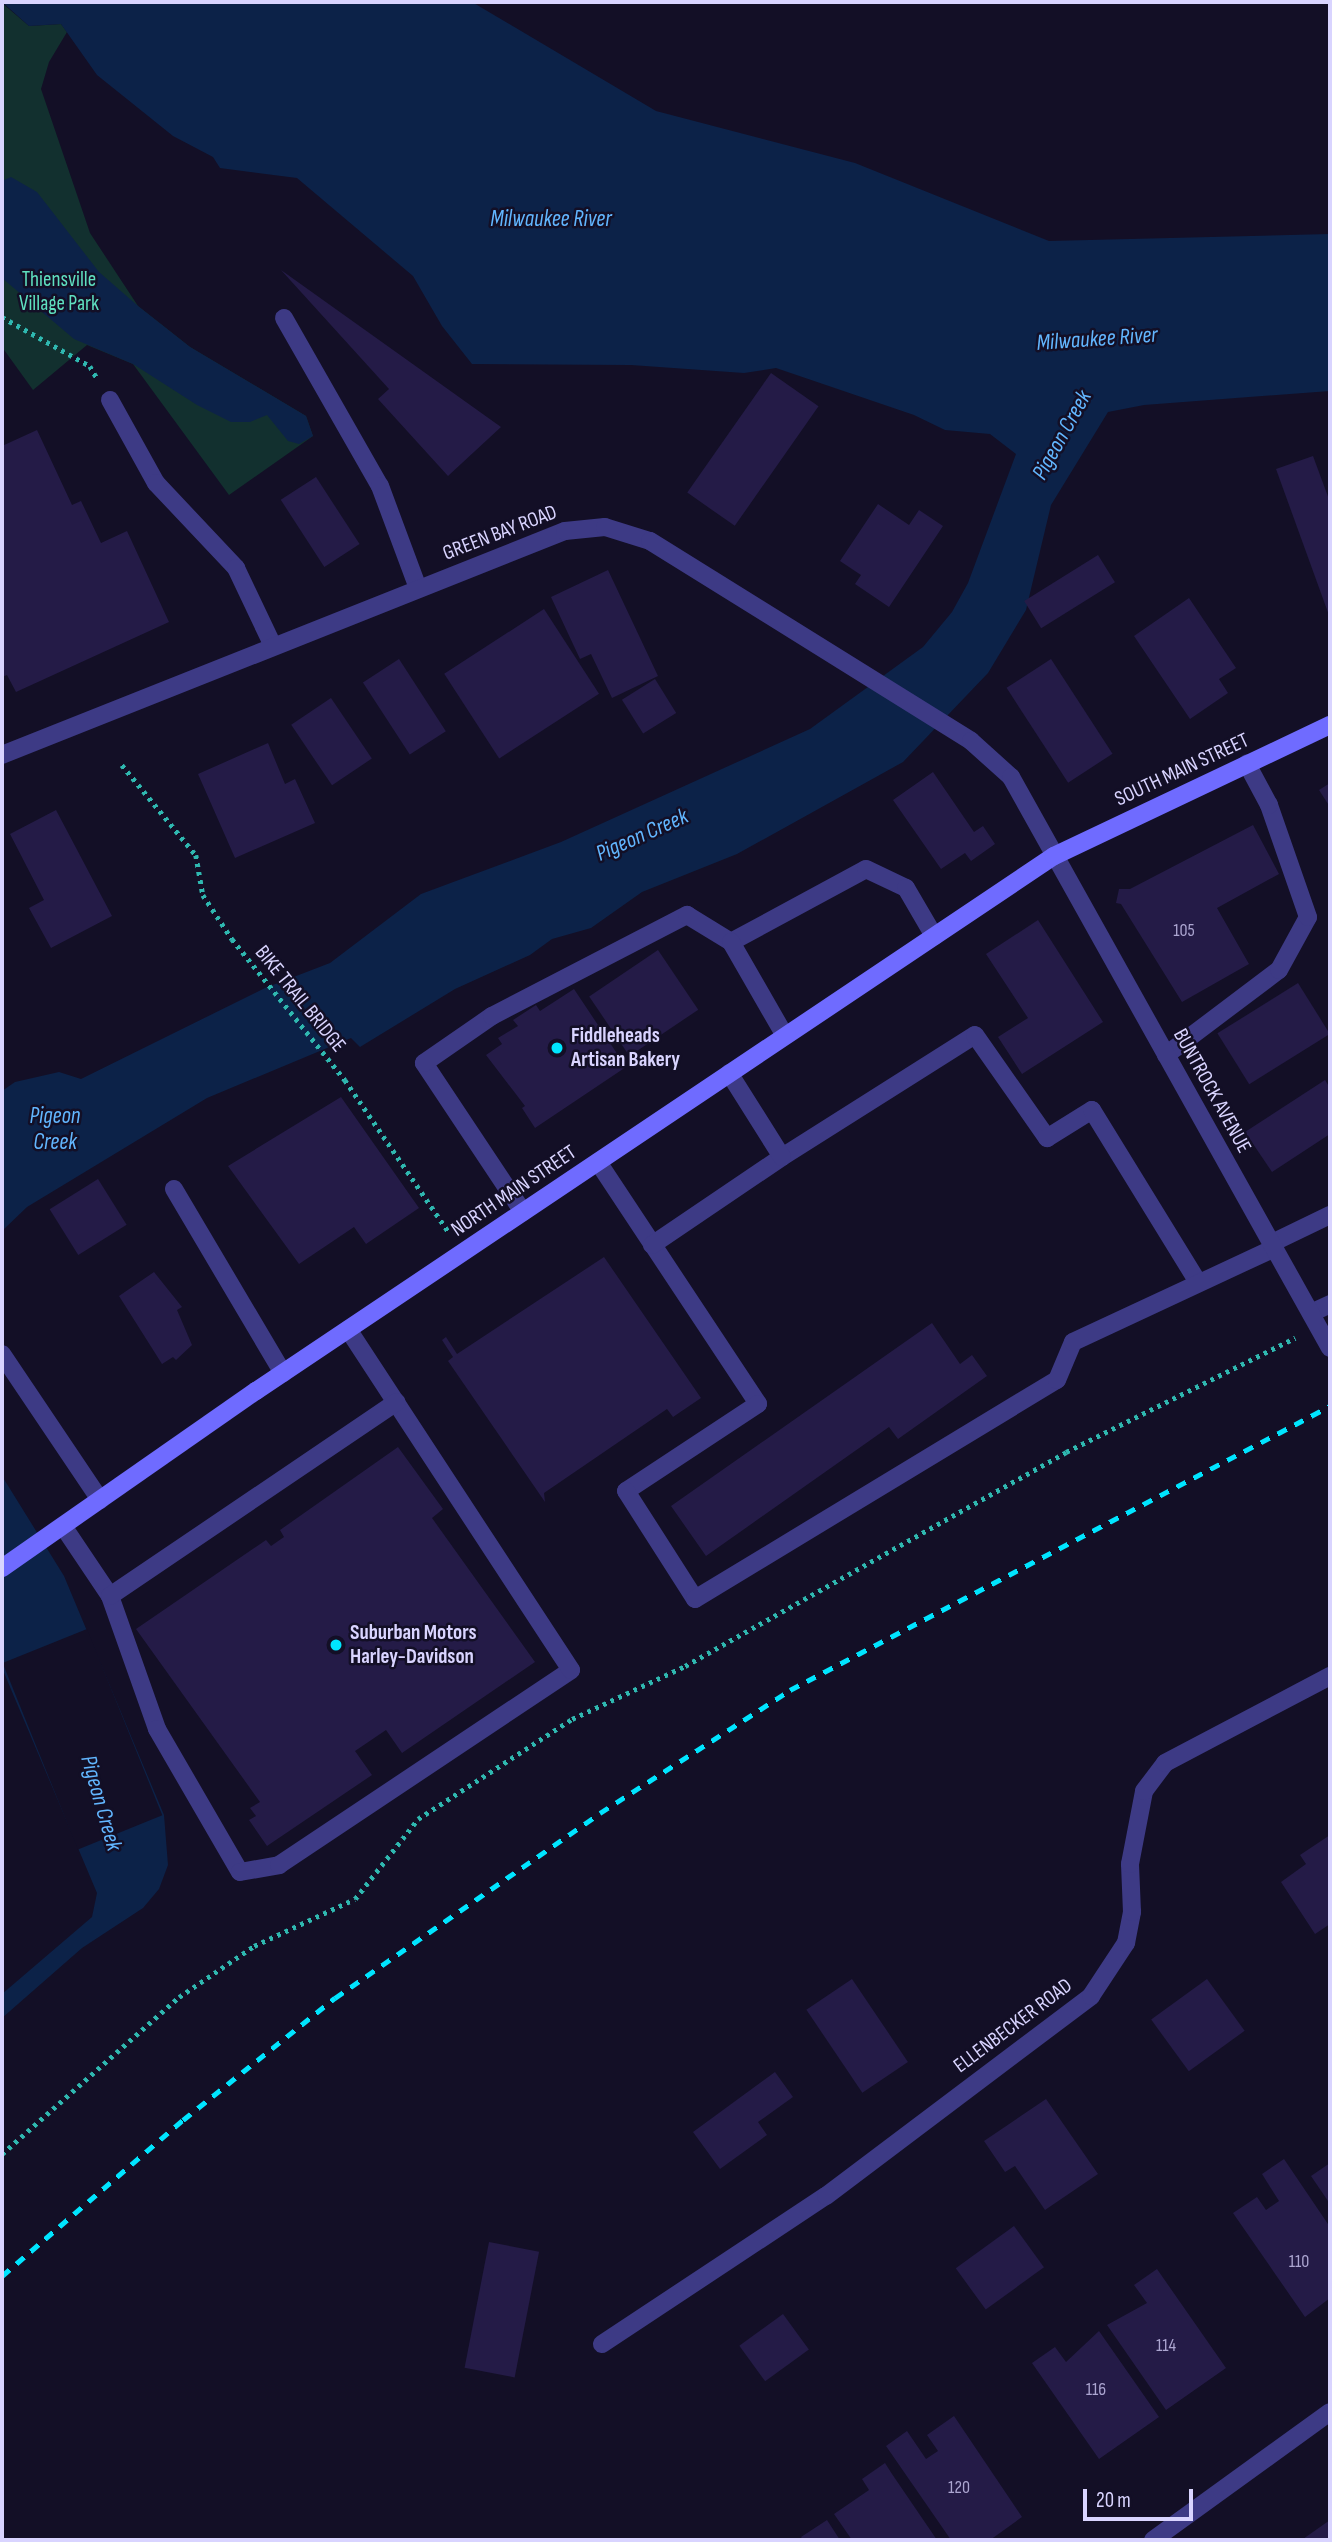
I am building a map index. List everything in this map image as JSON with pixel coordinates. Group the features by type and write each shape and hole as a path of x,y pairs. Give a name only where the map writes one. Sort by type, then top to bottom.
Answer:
{"main road":[{"name":"SOUTH MAIN STREET","path":"1054,856 1330,725"},
{"name":"NORTH MAIN STREET","path":"2,1568 348,1329 1054,856"}],"street":[{"path":"284,318 380,486 418,588"},
{"path":"110,400 156,483 236,568 273,646"},
{"name":"GREEN BAY ROAD","path":"2,755 565,531 605,527 650,541 945,724 1011,777 1054,856"},
{"path":"1166,1055 1279,970 1308,917 1269,805 1247,764"},
{"name":"BUNTROCK AVENUE","path":"1054,856 1330,1348"},
{"path":"732,942 866,869 906,888 934,936"},
{"path":"523,1212 424,1063 492,1016 687,915 732,942 785,1036"},
{"path":"652,1245 782,1157 975,1035 1047,1139 1092,1110 1198,1282"},
{"path":"729,1073 782,1157"},
{"path":"598,1162 758,1404 626,1491 695,1598 1057,1380 1073,1342 1273,1246 1330,1215"},
{"path":"174,1189 283,1373"},
{"path":"1311,1313 1330,1304"},
{"path":"63,1525 110,1596 157,1729 240,1872 279,1865 571,1670 348,1329"},
{"path":"2,1354 100,1500"},
{"path":"110,1596 396,1402"},
{"name":"ELLENBECKER ROAD","path":"602,2344 826,2196 1091,1996 1126,1943 1132,1912 1130,1864 1144,1791 1165,1763 1330,1676"},
{"path":"1153,2540 1330,2412"}],"path":[{"path":"2,317 90,366 110,400"},
{"name":"BIKE TRAIL BRIDGE","path":"122,765 196,855 203,895 232,939 345,1080 462,1253"},
{"path":"2,2154 179,1997 254,1946 355,1899 418,1819 572,1719 685,1666 1066,1452 1289,1340"}],"green space":[{"name":"Thiensville Village Park","path":"2,3 29,26 61,24 67,32 49,62 41,89 90,233 138,306 190,347 306,416 313,436 229,495 133,364 87,345 33,390 2,347"}],"water":[{"name":"Milwaukee River","path":"2,2 472,2 656,111 855,163 1049,241 1330,234 1330,391 1144,405 1108,412 1051,505 1026,610 988,673 903,762 737,854 642,892 591,928 552,939 530,955 455,989 360,1047 351,1038 207,1098 27,1207 2,1231 2,1091 15,1082 59,1072 81,1079 265,988 330,963 421,894 561,842 810,729 923,647 952,612 968,583 1016,454 990,434 945,430 914,415 776,368 744,373 631,365 472,364 442,326 413,276 297,178 220,168 213,157 173,136 97,75 61,24 29,26"},
{"path":"11,177 37,192 99,272 138,306 190,347 306,416 313,436 299,444 288,441 267,415 250,422 231,422 197,405 133,364 74,339 2,278 2,181"},
{"name":"Pigeon Creek","path":"2,1476 64,1576 164,1815 168,1865 159,1889 143,1908 82,1948 2,2018 2,1994 92,1917 97,1893 2,1668"}],"pier":[{"path":"87,1629 162,1815 78,1849 3,1663"}],"building":[{"path":"281,270 501,427 448,476 378,399 389,389"},
{"path":"771,373 819,406 735,526 687,493"},
{"path":"37,430 72,505 81,501 101,543 127,531 169,622 16,692 7,675 2,677 2,446"},
{"path":"1313,456 1330,502 1330,618 1276,469"},
{"path":"316,477 360,544 324,567 281,500"},
{"path":"878,504 909,525 919,510 943,526 889,607 855,584 861,575 840,561"},
{"path":"1098,555 1115,582 1041,628 1024,601"},
{"path":"608,570 658,676 612,698 591,654 580,659 551,597"},
{"path":"1189,598 1236,668 1219,679 1228,693 1190,719 1134,636"},
{"path":"544,609 599,694 499,759 444,674"},
{"path":"399,659 446,731 410,755 363,682"},
{"path":"1051,659 1113,754 1068,783 1007,688"},
{"path":"655,679 676,713 643,734 622,700"},
{"path":"331,698 372,759 332,785 291,725"},
{"path":"268,743 285,784 295,779 315,823 235,858 198,774"},
{"path":"933,772 974,832 983,826 995,844 971,861 965,853 941,869 893,800"},
{"path":"1330,783 1330,807 1319,790"},
{"path":"56,810 112,916 51,948 29,908 44,900 10,834"},
{"path":"1253,825 1279,874 1217,908 1249,964 1182,1002 1121,904 1116,903 1119,889 1130,889"},
{"path":"1038,920 1103,1022 1022,1074 998,1037 1028,1018 986,954"},
{"path":"658,950 698,1010 629,1056 589,996"},
{"path":"1298,983 1330,1034 1249,1084 1217,1033"},
{"path":"574,989 626,1067 535,1128 522,1108 525,1106 486,1055 502,1044 498,1038 518,1026 513,1020 536,1005 540,1011"},
{"path":"1325,1080 1330,1088 1330,1134 1272,1172 1245,1132"},
{"path":"341,1097 419,1208 366,1244 354,1227 299,1264 228,1166"},
{"path":"98,1179 127,1225 78,1255 50,1209"},
{"path":"604,1257 701,1398 673,1417 667,1409 544,1493 545,1502 448,1361 453,1357 442,1340 446,1337 457,1354"},
{"path":"154,1272 182,1307 177,1310 192,1345 176,1360 173,1357 162,1364 119,1296"},
{"path":"932,1323 960,1364 972,1355 987,1376 898,1439 889,1427 706,1556 671,1506"},
{"name":"Suburban Motors Harley-Davidson","path":"398,1447 443,1509 432,1518 535,1662 402,1753 386,1730 355,1751 372,1775 267,1846 249,1820 256,1816 250,1808 260,1802 136,1629 266,1540 271,1546 284,1537 280,1530"},
{"path":"1330,1835 1330,1924 1315,1934 1281,1882 1306,1864 1300,1855"},
{"path":"852,1979 908,2062 862,2093 806,2010"},
{"path":"1207,1979 1245,2031 1189,2071 1151,2020"},
{"path":"775,2072 793,2097 758,2122 767,2135 720,2169 693,2132"},
{"path":"1046,2099 1098,2174 1045,2210 1015,2166 1005,2172 984,2141"},
{"path":"1284,2159 1330,2227 1330,2298 1305,2317 1233,2213 1257,2197 1266,2210 1279,2201 1262,2174"},
{"path":"1330,2163 1330,2204 1311,2176"},
{"path":"1014,2226 1044,2267 986,2310 956,2268"},
{"path":"489,2242 539,2252 515,2377 465,2368"},
{"path":"1157,2269 1226,2368 1166,2410 1107,2325 1147,2303 1134,2285"},
{"path":"783,2314 809,2350 765,2381 739,2346"},
{"path":"1099,2331 1159,2417 1099,2459 1032,2363 1055,2347 1066,2362"},
{"path":"954,2416 1022,2517 990,2540 951,2540 886,2446 907,2431 926,2459 938,2451 927,2435"},
{"path":"885,2463 937,2540 852,2540 834,2514 869,2490 862,2479"},
{"path":"827,2520 840,2540 803,2540 801,2537"},
{"path":"1330,2520 1330,2540 1303,2539"}],"railway":[{"path":"2,2276 183,2120 335,1998 600,1813 790,1690 1330,1406"}],"place":[{"name":"Fiddleheads Artisan Bakery","path":"557,1048"},
{"name":"Suburban Motors Harley-Davidson","path":"336,1645"}]}
